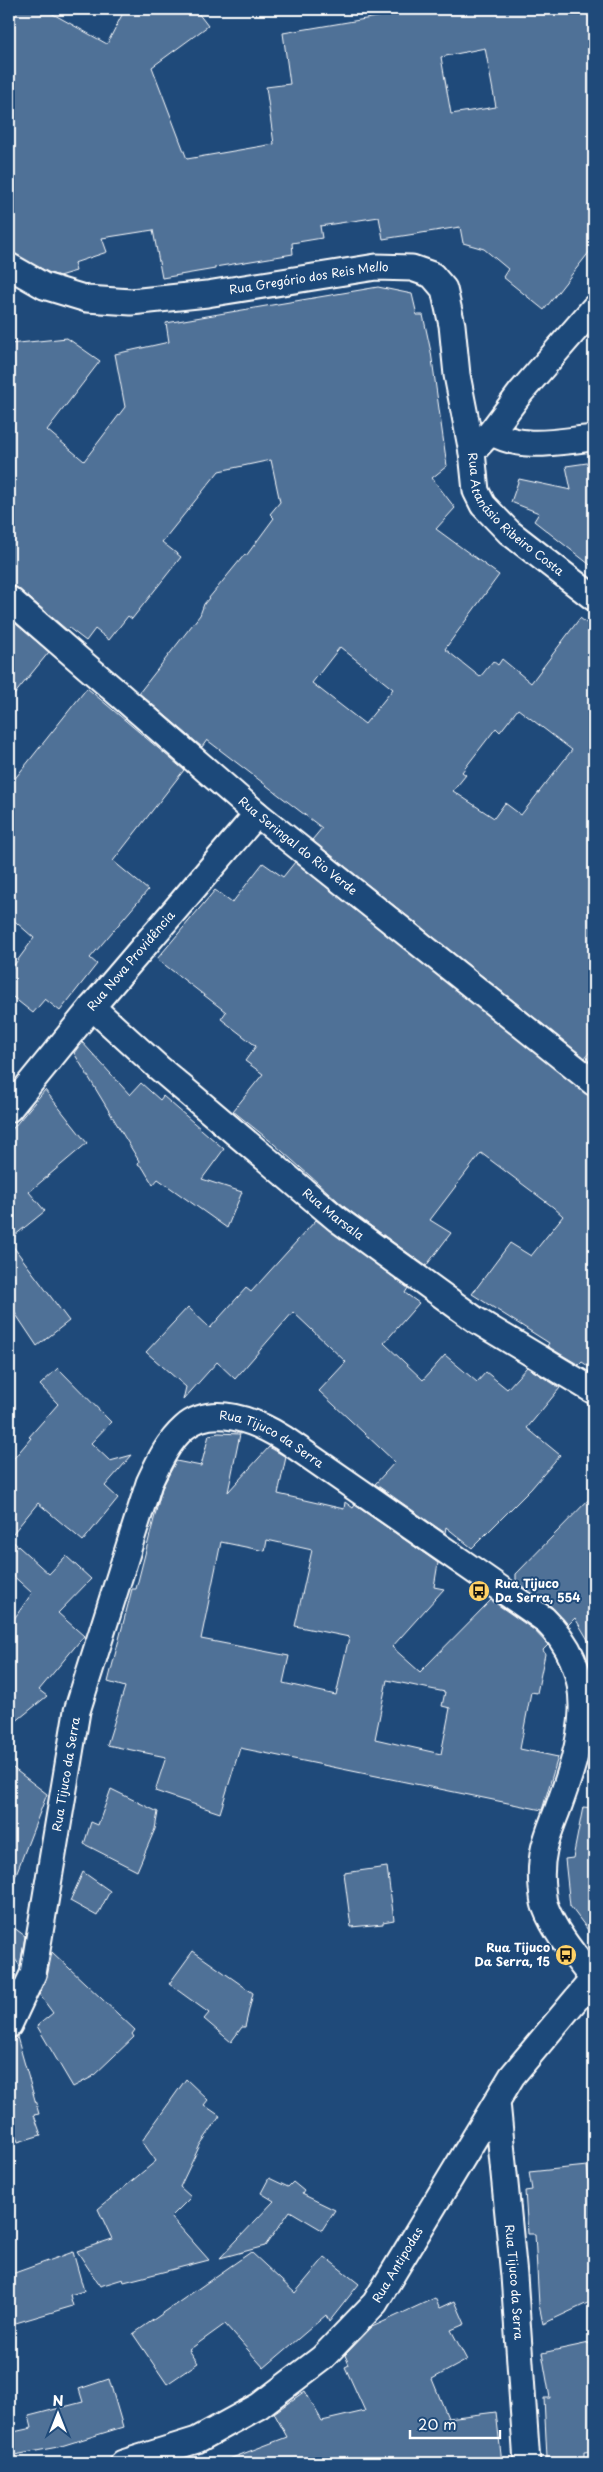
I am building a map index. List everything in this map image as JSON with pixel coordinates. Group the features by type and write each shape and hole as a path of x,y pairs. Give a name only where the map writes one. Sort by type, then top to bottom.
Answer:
{"street":[{"name":"Rua Gregório dos Reis Mello","path":"9,266 44,286 86,298 131,302 207,294 376,267 412,268 432,275 444,289 452,325 457,375 472,452"},
{"name":"Rua Atanásio Ribeiro Costa","path":"594,308 521,392 491,432 472,452 476,492 483,505 509,532 594,598"},
{"path":"491,432 511,442 526,444 594,438"},
{"name":"Rua Seringal do Rio Verde","path":"9,599 257,814 594,1084"},
{"name":"Rua Nova Providência","path":"9,1110 92,1008 257,814"},
{"name":"Rua Marsala","path":"92,1008 159,1068 337,1219 476,1320 594,1390"},
{"name":"Rua Tijuco da Serra","path":"9,2025 33,1974 76,1711 149,1483 164,1452 184,1428 202,1419 234,1416 264,1426 284,1438 544,1619 560,1633 573,1654 580,1679 584,1709 580,1745 544,1841 540,1867 544,1905 563,1940 594,1979"},
{"name":"Rua Antipodas","path":"123,2463 197,2440 259,2406 322,2358 375,2303 512,2076 594,1979"},
{"name":"Rua Tijuco da Serra","path":"497,2102 514,2276 527,2463"}],"building":[{"path":"9,9 44,9 107,44 125,9 195,9 208,26 152,67 187,159 274,144 266,87 290,84 283,33 389,15 389,13 425,9 594,9 594,246 544,310 503,277 508,269 484,249 463,243 460,227 383,239 379,217 320,226 322,238 292,243 293,254 162,278 153,230 102,238 107,252 74,263 76,271 59,276 9,252","holes":["485,48 496,107 451,114 441,57"]},
{"path":"378,287 412,294 417,315 423,315 431,352 447,466 432,478 455,508 436,529 499,575 445,649 480,677 493,661 498,665 502,659 531,683 580,618 594,629 594,1046 585,1058 312,840 322,828 207,740 202,747 139,693 200,615 204,604 245,554 246,556 274,518 270,514 280,502 271,460 219,471 162,542 181,557 132,619 128,616 109,640 95,629 86,641 69,628 67,630 18,588 9,585 9,344 67,338 100,361 47,430 84,461 125,407 115,354 169,342 166,323","holes":["340,647 393,689 365,724 312,683","518,709 572,750 521,815 505,803 494,818 453,791 466,775 462,772 496,728 500,732"]},
{"path":"594,462 594,568 534,521 539,513 511,502 519,479 571,490 566,466"},
{"path":"9,618 49,652 9,701"},
{"path":"87,688 184,770 113,861 148,890 90,958 97,964 60,1011 45,999 33,1013 9,994 9,972 34,938 9,916 9,786"},
{"path":"295,862 594,1100 594,1370 582,1362 579,1365 547,1346 549,1343 472,1294 510,1243 531,1256 563,1216 481,1153 430,1220 451,1233 426,1266 346,1208 274,1144 233,1111 263,1074 245,1061 256,1046 221,1019 226,1012 157,959 215,890 232,903 263,863 283,877"},
{"path":"82,1042 130,1095 141,1083 160,1100 163,1096 224,1149 202,1179 242,1192 227,1228 158,1179 153,1185 143,1168 138,1164 139,1161 74,1053"},
{"path":"45,1090 87,1143 29,1192 45,1211 9,1240 9,1133"},
{"path":"316,1220 408,1288 405,1293 419,1303 384,1343 423,1380 445,1355 477,1382 486,1372 507,1389 527,1367 560,1388 527,1428 560,1455 531,1489 472,1548 446,1527 445,1533 375,1484 395,1462 319,1391 346,1362 293,1312 235,1379 217,1362 183,1400 186,1387 146,1352 188,1307 210,1328 246,1288 251,1292"},
{"path":"9,1241 69,1321 37,1346 9,1304"},
{"path":"58,1368 111,1422 91,1443 110,1461 132,1455 105,1486 118,1498 83,1541 38,1503 9,1538 9,1464 31,1438 29,1437 58,1404 40,1385"},
{"path":"219,1433 240,1434 228,1492 269,1447 286,1457 278,1494 344,1509 345,1502 353,1508 355,1505 438,1563 434,1587 444,1589 392,1647 420,1672 491,1600 534,1630 548,1645 543,1650 545,1654 537,1693 531,1692 520,1749 558,1757 542,1810 240,1748 220,1813 155,1791 166,1757 107,1745 125,1687 108,1682 132,1589 136,1589 162,1488 176,1461 201,1466 209,1435","holes":["267,1540 312,1550 295,1626 349,1637 336,1695 283,1683 289,1656 201,1639 221,1542 265,1551","387,1680 445,1692 442,1706 450,1708 441,1754 375,1739"]},
{"path":"594,1494 594,1650 575,1618 568,1625 552,1607 516,1582 516,1574"},
{"path":"9,1538 49,1574 66,1556 91,1579 58,1613 84,1636 39,1690 47,1696 9,1727 9,1626 32,1593 9,1572"},
{"path":"9,1765 47,1794 11,1887 9,1886"},
{"path":"111,1789 158,1812 155,1829 137,1871 84,1844 91,1822 98,1825"},
{"path":"583,1807 594,1808 594,1938 570,1906 565,1859 573,1858"},
{"path":"387,1867 394,1920 383,1922 383,1924 351,1927 344,1873"},
{"path":"83,1872 110,1891 97,1916 70,1901"},
{"path":"9,1924 25,1936 20,1966 9,1951"},
{"path":"193,1951 253,1993 245,2027 242,2027 231,2042 204,2019 209,2013 169,1984"},
{"path":"52,1952 135,2030 132,2034 134,2037 92,2077 73,2087 37,2026 53,2013 39,1994 47,1977"},
{"path":"17,2037 39,2114 34,2115 41,2135 18,2142 9,2110 9,2039"},
{"path":"186,2079 208,2100 204,2105 220,2116 200,2145 180,2187 191,2197 171,2217 209,2260 124,2282 123,2279 100,2286 77,2251 112,2239 98,2209 156,2161 142,2141"},
{"path":"587,2166 590,2190 594,2189 594,2300 543,2324 539,2305 535,2234 528,2234 525,2191 532,2190 529,2172"},
{"path":"269,2178 288,2187 293,2182 304,2191 302,2194 335,2210 322,2230 290,2211 265,2246 220,2258 274,2201 261,2193"},
{"path":"73,2252 84,2291 70,2295 73,2306 9,2325 9,2275"},
{"path":"251,2252 295,2293 325,2257 359,2284 329,2322 326,2315 264,2368 225,2324 189,2350 198,2363 167,2384 133,2334"},
{"path":"435,2298 440,2308 455,2301 465,2324 451,2330 467,2360 432,2379 448,2418 496,2412 502,2463 225,2463 224,2461 287,2437 274,2413 305,2391 322,2421 365,2411 345,2367 349,2365 345,2355 372,2327"},
{"path":"594,2342 594,2451 584,2452 584,2458 547,2458 544,2398 550,2398 542,2353"},
{"path":"109,2379 123,2427 58,2447 9,2456 9,2433 32,2428 29,2416 83,2402 79,2389"}],"place":[{"name":"Rua Tijuco Da Serra, 554","path":"479,1591"},
{"name":"Rua Tijuco Da Serra, 15","path":"566,1955"}]}
